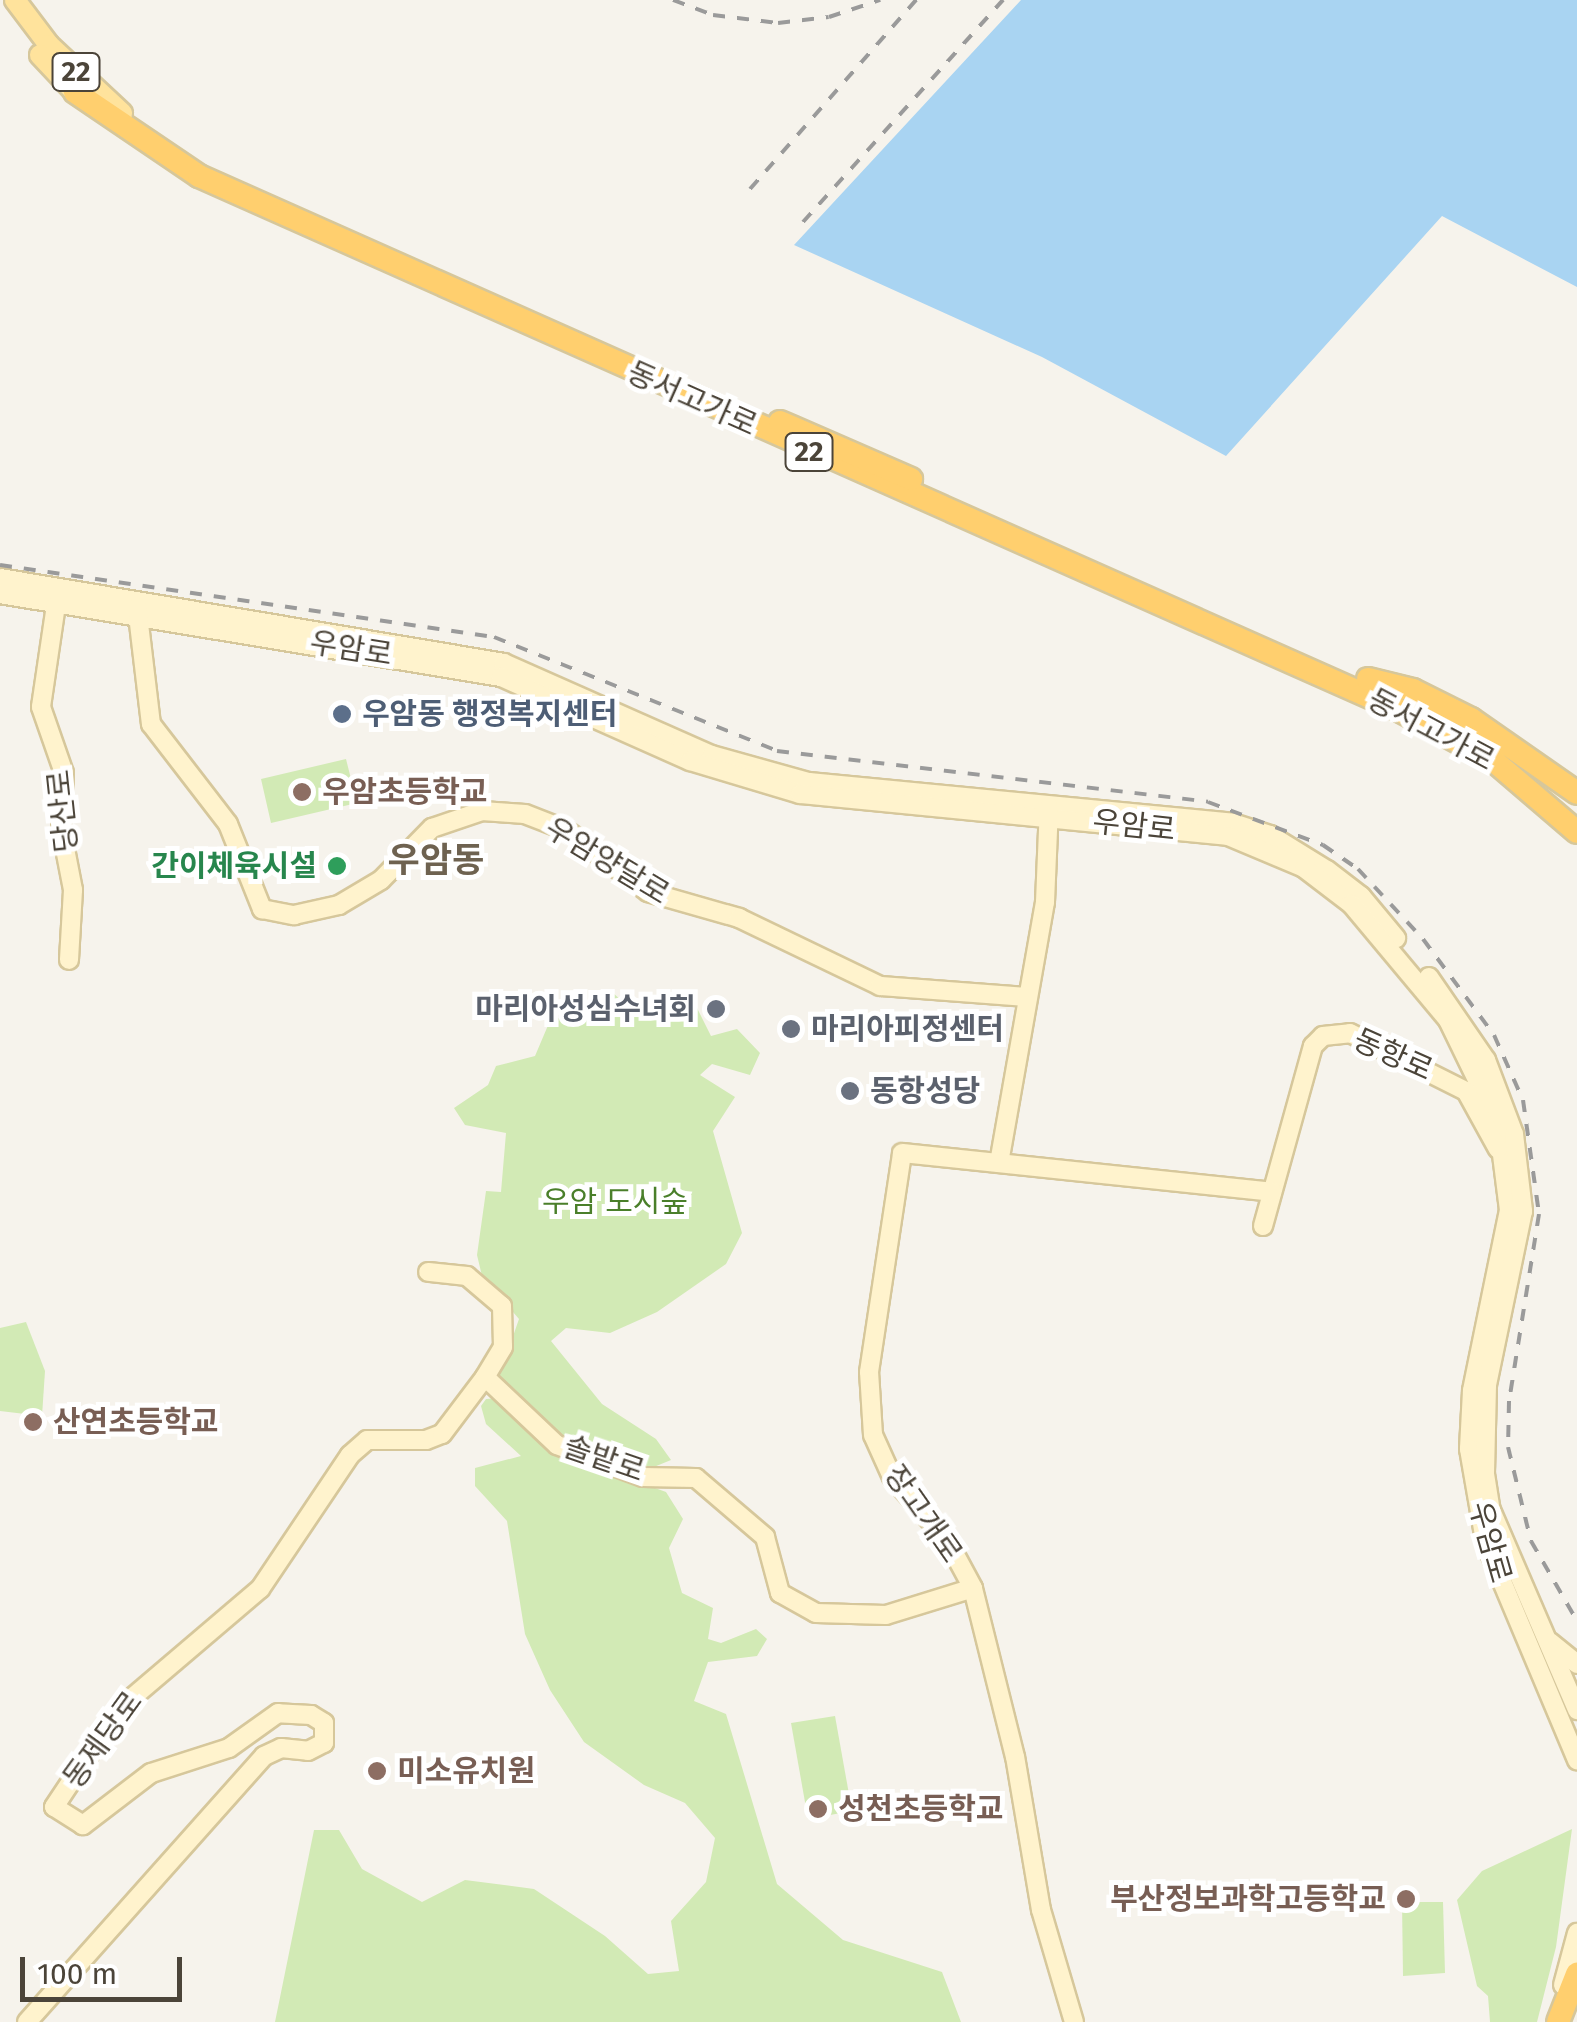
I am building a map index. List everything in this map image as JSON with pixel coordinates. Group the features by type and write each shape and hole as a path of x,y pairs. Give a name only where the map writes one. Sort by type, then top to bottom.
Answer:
{"highway":[{"name":"동서고가로","path":"75,92 109,120 199,176 1402,710 1494,762 1577,832"},
{"name":"동서고가로","path":"148,132 234,182 1368,679 1463,726 1577,813"},
{"path":"1368,679 1413,690 1471,719 1577,793"},
{"path":"1402,710 1519,790 1577,845"},
{"path":"1554,2022 1577,1974"}],"main road":[{"name":"동서고가로","path":"1,0 75,92"},
{"name":"동서고가로","path":"16,0 48,46 148,132"}],"street":[{"name":"우암로","path":"0,578 137,611"},
{"name":"우암로","path":"0,594 56,606 137,611 504,663 769,774 1228,836 1266,847 1304,868 1351,904 1448,1020 1480,1074 1504,1155 1509,1210 1472,1391 1469,1449 1485,1541 1577,1760"},
{"name":"당산로","path":"56,606 41,707 64,773 61,828 73,890 69,960"},
{"name":"우암양달로","path":"137,611 151,724 228,824 262,909 294,915 339,904 381,880 432,828 482,811 526,814 566,830 648,892 739,918 880,986 1028,997"},
{"name":"우암로","path":"1049,809 1232,823 1300,851 1361,896 1447,999 1486,1060 1514,1134 1522,1211 1486,1385 1485,1474 1491,1510 1577,1710"},
{"path":"999,1163 1045,902 1049,809"},
{"name":"동항로","path":"1263,1226 1313,1046 1335,1032 1416,1061 1466,1090 1504,1155"},
{"name":"장고개로","path":"1074,2022 1041,1910 1015,1757 973,1588 947,1540 892,1477 873,1435 869,1372 902,1153 1272,1192"},
{"name":"동제당로","path":"27,2022 244,1774 281,1748 308,1752 327,1732 311,1715 278,1714 229,1748 151,1774 83,1825 54,1807 120,1708 260,1589 320,1496 367,1440 426,1440 442,1434 485,1377 503,1347 502,1306 466,1276 428,1272"},
{"name":"솔밭로","path":"485,1377 556,1445 644,1477 696,1478 766,1537 780,1593 816,1613 886,1615 973,1588"},
{"path":"1542,1635 1577,1664"},
{"path":"1554,2022 1577,1932"}],"green space":[{"path":"346,759 357,803 271,823 261,779"},
{"name":"우암 도시숲","path":"678,991 690,994 711,1036 737,1029 760,1053 750,1075 712,1064 700,1075 735,1097 713,1131 742,1233 726,1264 657,1312 610,1333 566,1328 551,1341 602,1404 656,1439 671,1460 644,1471 558,1438 497,1382 519,1319 482,1276 477,1255 486,1191 501,1192 506,1133 465,1125 454,1108 488,1085 496,1066 535,1056 549,1023 612,992 632,1010 658,1006"},
{"path":"26,1322 45,1371 42,1416 0,1411 0,1328"},
{"path":"499,1398 556,1452 666,1492 683,1519 669,1548 682,1593 713,1608 708,1639 721,1643 756,1629 767,1639 757,1656 708,1662 694,1701 726,1714 777,1884 843,1940 942,1972 961,2022 275,2022 314,1830 339,1830 362,1869 422,1902 465,1880 534,1889 605,1936 648,1974 679,1971 671,1921 706,1882 715,1838 685,1803 644,1785 584,1742 550,1690 525,1634 507,1521 475,1486 475,1468 521,1456 486,1424 481,1406 486,1399"},
{"path":"835,1716 852,1811 808,1819 791,1723"},
{"path":"1572,1829 1556,1947 1537,2022 1490,2022 1488,1996 1477,1986 1457,1900 1482,1871"},
{"path":"1402,1902 1443,1902 1445,1973 1403,1976"}],"water":[{"path":"1021,0 1577,0 1577,287 1442,216 1226,456 1042,357 794,245"}],"railway":[{"path":"673,0 713,15 778,23 829,17 880,0"},
{"path":"750,189 916,0"},
{"path":"803,222 1003,0"},
{"path":"0,565 494,637 777,751 1208,802 1323,845 1358,869 1423,939 1494,1035 1523,1100 1539,1214 1509,1401 1508,1447 1531,1541 1577,1621"}],"place":[{"name":"우암동 행정복지센터","path":"342,714"},
{"name":"우암초등학교","path":"302,792"},
{"name":"간이체육시설","path":"337,866"},
{"name":"마리아성심수녀회","path":"716,1009"},
{"name":"마리아피정센터","path":"791,1029"},
{"name":"동항성당","path":"850,1091"},
{"name":"산연초등학교","path":"33,1422"},
{"name":"미소유치원","path":"377,1771"},
{"name":"성천초등학교","path":"818,1809"},
{"name":"부산정보과학고등학교","path":"1406,1899"}],"district":[{"name":"우암동","path":"436,860"}]}
